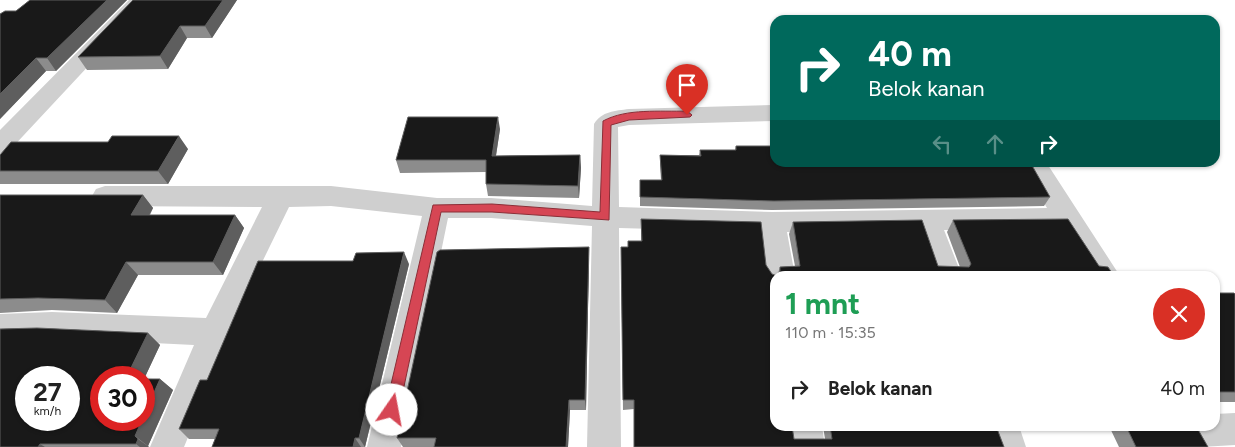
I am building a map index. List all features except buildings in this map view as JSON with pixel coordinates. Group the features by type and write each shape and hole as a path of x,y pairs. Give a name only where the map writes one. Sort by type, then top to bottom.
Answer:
{"street":[{"path":"0,145 140,0"},
{"path":"604,447 606,124 614,119 629,117 770,113"},
{"path":"1035,167 1102,271"},
{"path":"80,196 331,196 437,208 492,208 605,217 772,222 1069,218"},
{"path":"167,447 215,332 261,232 281,197"},
{"path":"384,447 437,208"},
{"path":"927,221 945,271"},
{"path":"772,222 779,271"},
{"path":"0,327 52,325 215,332"},
{"path":"1204,435 1235,429"},
{"path":"806,431 808,447"},
{"path":"1004,431 1009,447"}],"route":[{"path":"392,410 437,208 492,208 605,217 606,124 614,119 629,117 687,115"}]}
